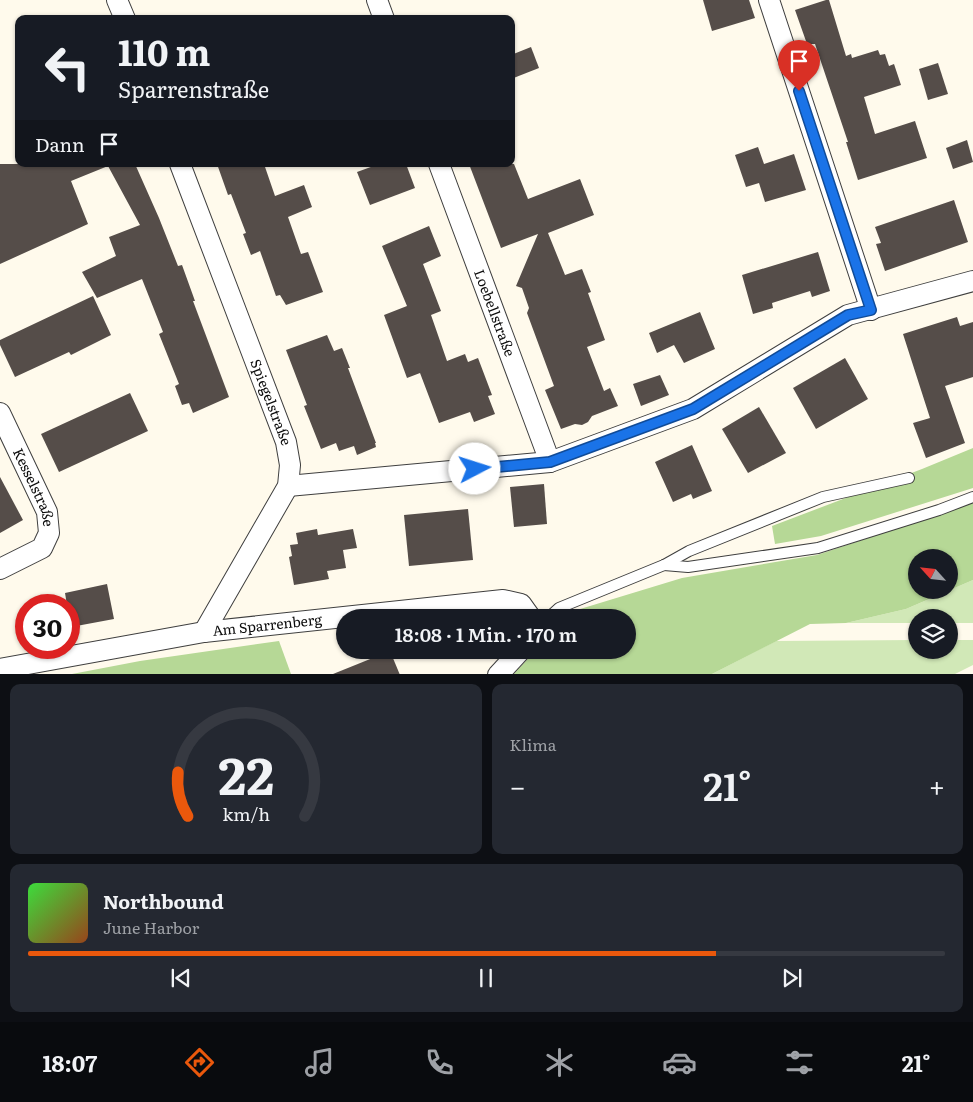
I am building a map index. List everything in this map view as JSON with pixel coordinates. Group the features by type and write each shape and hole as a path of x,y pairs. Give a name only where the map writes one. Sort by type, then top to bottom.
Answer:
{"street":[{"path":"117,0 123,15"},
{"path":"377,0 383,15"},
{"path":"769,0 871,310"},
{"name":"Spiegelstraße","path":"181,167 286,442 290,465 288,486 204,632"},
{"name":"Loebellstraße","path":"439,167 550,462"},
{"path":"288,486 550,462 693,409 848,315 973,281"},
{"name":"Kesselstraße","path":"0,413 47,512 49,533 42,548 0,569"},
{"name":"Am Sparrenberg","path":"419,609 503,600 521,604 525,609"},
{"name":"Am Sparrenberg","path":"0,669 204,632 336,618"},
{"path":"498,674 512,659"}],"lane":[{"path":"558,609 664,565 689,551 823,497 909,478"},
{"path":"664,565 688,567 818,548 939,510 973,497"}],"green space":[{"path":"973,448 973,488 821,536 775,544 772,526"},
{"path":"973,503 973,580 958,586 958,549 908,549 908,599 929,599 906,609 846,623 810,624 712,674 514,674 528,659 636,659 636,609 580,609 682,578 817,555"},
{"path":"973,580 973,623 958,623 958,609 908,609 908,623 846,623 906,609 929,599 958,599 958,586"},
{"path":"908,640 908,659 958,659 958,640 973,640 973,665 955,674 712,674 776,641"},
{"path":"279,641 291,674 72,674 140,661"}],"building":[{"path":"703,0 749,0 755,18 712,31"},
{"path":"829,0 846,56 851,54 852,58 878,50 880,55 885,54 889,66 894,64 901,85 864,97 875,134 915,121 927,158 858,180 846,142 848,142 815,44 807,44 795,10"},
{"path":"531,47 539,68 515,77 515,53"},
{"path":"938,63 948,94 928,100 919,69"},
{"path":"967,140 973,162 953,169 946,148"},
{"path":"758,147 764,164 794,154 806,190 765,202 759,183 746,187 735,155"},
{"path":"0,164 15,164 15,167 106,167 71,181 88,224 0,264"},
{"path":"515,166 528,199 580,179 594,215 548,233 565,275 582,269 591,292 588,293 605,340 587,347 604,391 610,388 618,406 592,416 588,422 582,425 575,424 561,429 545,390 554,386 527,313 529,308 522,288 516,286 538,234 501,248 470,167"},
{"path":"109,167 136,167 178,266 182,265 195,301 193,301 229,397 193,413 189,403 182,405 175,386 179,384 159,334 163,332 142,279 97,298 82,272 116,256 109,237 140,225"},
{"path":"218,167 265,167 275,196 304,185 312,207 288,217 301,254 308,252 323,292 286,305 280,295 276,296 260,251 251,255 243,234 246,233 231,194 228,195"},
{"path":"371,167 407,167 415,188 370,205 357,172"},
{"path":"954,200 968,242 885,271 876,244 881,243 875,227"},
{"path":"429,226 441,256 423,264 441,311 431,315 447,361 465,354 468,362 478,358 492,395 488,396 495,414 474,422 470,412 439,423 420,373 407,378 384,315 407,306 382,246"},
{"path":"818,252 830,291 812,297 810,291 772,303 773,308 753,314 742,275"},
{"path":"93,296 111,335 71,355 69,352 15,377 0,345 0,340"},
{"path":"700,312 715,349 684,363 674,345 657,353 649,333"},
{"path":"957,317 960,326 973,322 973,377 945,386 965,443 926,458 913,423 930,418 903,334"},
{"path":"327,335 334,351 342,348 376,443 376,447 357,455 354,446 339,451 336,443 321,449 304,406 307,405 286,350"},
{"path":"845,358 868,399 816,429 793,388"},
{"path":"660,375 669,395 641,406 633,384"},
{"path":"130,393 148,431 59,472 41,434"},
{"path":"759,407 786,453 748,473 722,429"},
{"path":"692,445 712,491 693,499 691,494 673,502 655,462"},
{"path":"0,477 23,520 0,533"},
{"path":"544,484 547,524 514,527 510,487"},
{"path":"468,509 473,560 409,566 404,515"},
{"path":"317,529 318,535 353,529 357,548 343,550 346,568 327,571 329,579 294,585 289,557 292,556 290,545 298,544 296,533"},
{"path":"107,584 114,619 80,625 80,594 65,593"},
{"path":"370,659 393,659 400,674 333,674"}],"route":[{"path":"475,469 550,462 693,409 848,315 871,310 799,91"}]}
